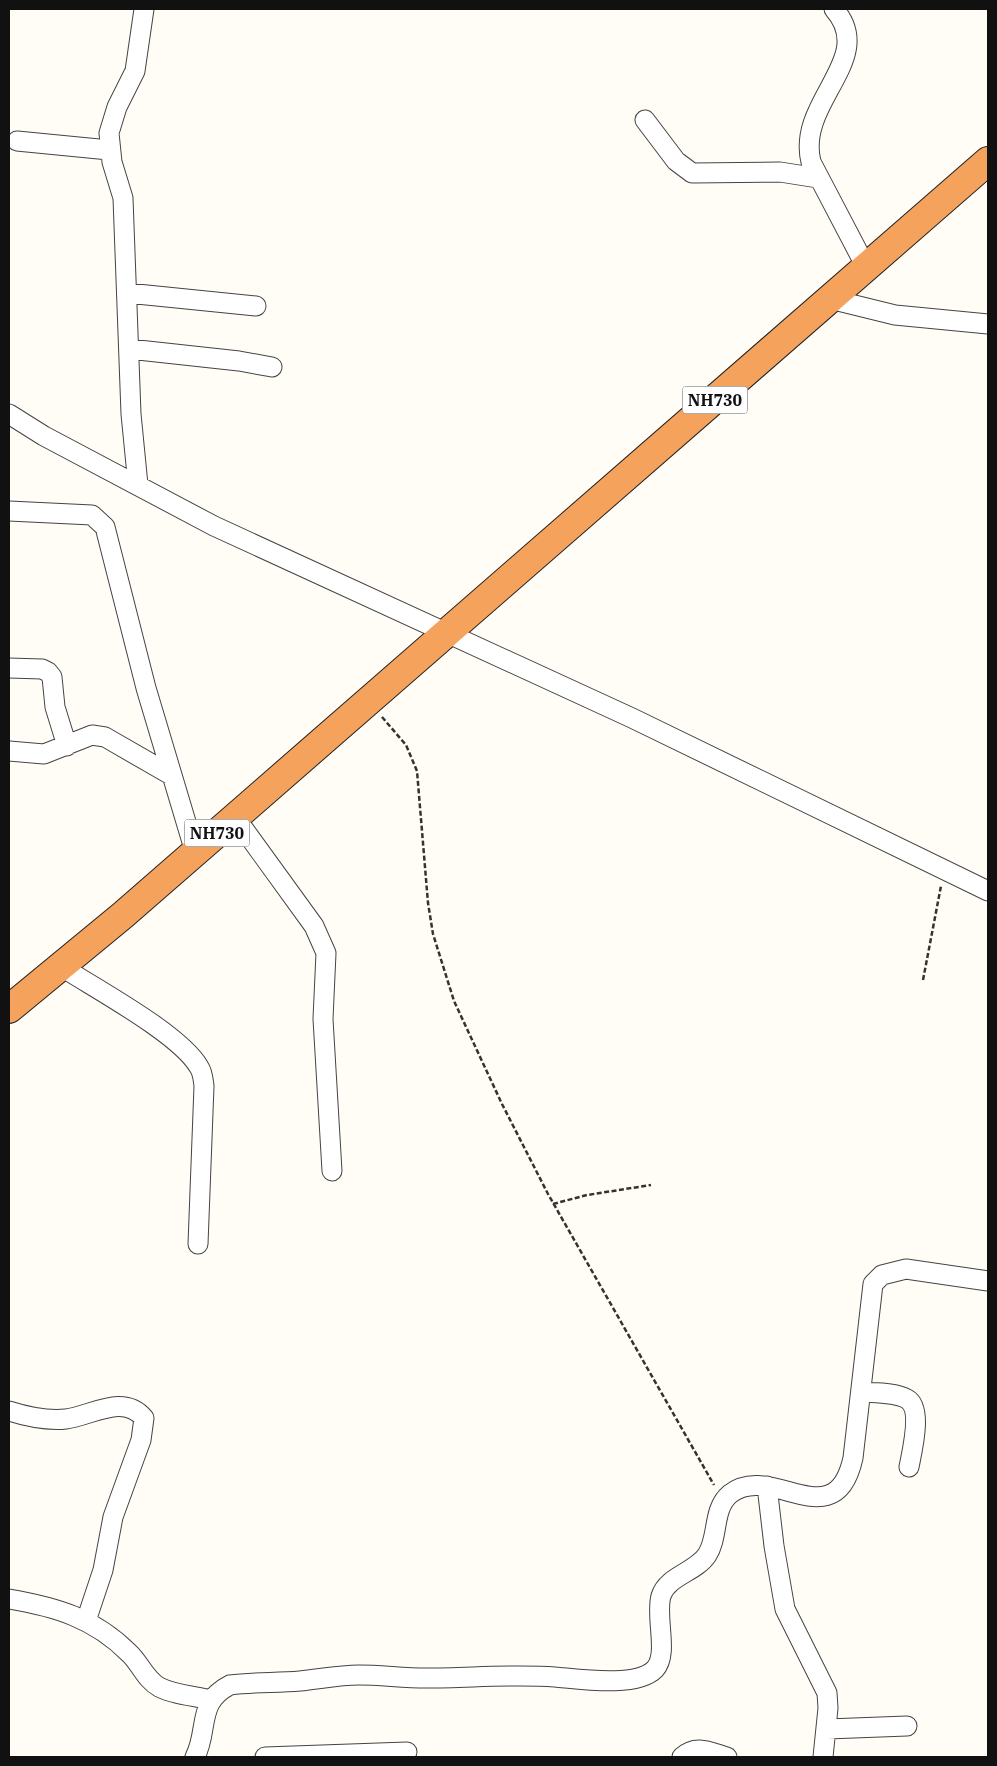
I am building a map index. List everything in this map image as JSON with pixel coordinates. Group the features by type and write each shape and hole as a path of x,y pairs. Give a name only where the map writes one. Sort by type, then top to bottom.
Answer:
{"highway":[{"name":"NH730","path":"9,1009 62,967 235,818 988,161"}],"street":[{"path":"138,485 131,414 123,198 109,150 112,119 136,71 144,9"},
{"path":"834,9 845,27 848,48 844,60 817,110 809,132 807,148 818,178 866,267"},
{"path":"645,120 676,161 692,173 780,172 818,178"},
{"path":"18,141 109,150"},
{"path":"127,293 256,306"},
{"path":"830,299 895,315 988,324"},
{"path":"129,349 239,361 272,367"},
{"path":"9,414 44,436 436,642 632,718 988,891"},
{"path":"9,511 92,515 105,527 146,688 195,852"},
{"path":"9,668 42,669 52,677 55,707 67,746"},
{"path":"9,751 44,754 92,735 105,737 172,775"},
{"path":"235,818 314,926 326,953 323,1019 332,1171"},
{"path":"62,967 147,1021 186,1052 202,1072 204,1086 198,1244"},
{"path":"195,1757 200,1749 206,1711 211,1700 219,1691 230,1685 339,1676 459,1678 505,1675 605,1681 647,1675 655,1669 660,1661 659,1606 662,1594 669,1585 706,1557 723,1502 730,1494 740,1488 754,1484 813,1497 826,1496 838,1490 850,1474 873,1284 882,1275 906,1269 988,1281"},
{"path":"861,1392 898,1396 913,1405 916,1412 916,1422 909,1466"},
{"path":"9,1411 29,1418 50,1420 68,1419 113,1406 139,1412 144,1418 141,1440 113,1517 103,1570 86,1621"},
{"path":"767,1486 774,1546 785,1609 827,1694 827,1729 823,1757"},
{"path":"9,1599 67,1612 86,1621 119,1644 130,1654 149,1680 159,1687 211,1700"},
{"path":"827,1729 907,1726"},
{"path":"682,1757 690,1750 701,1748 727,1757"},
{"path":"265,1757 407,1752"}],"path":[{"path":"369,701 406,745 417,771 428,903 438,951 454,1001 502,1104 553,1204 723,1502"},
{"path":"923,980 940,892"},
{"path":"553,1204 587,1195 651,1185"}]}
